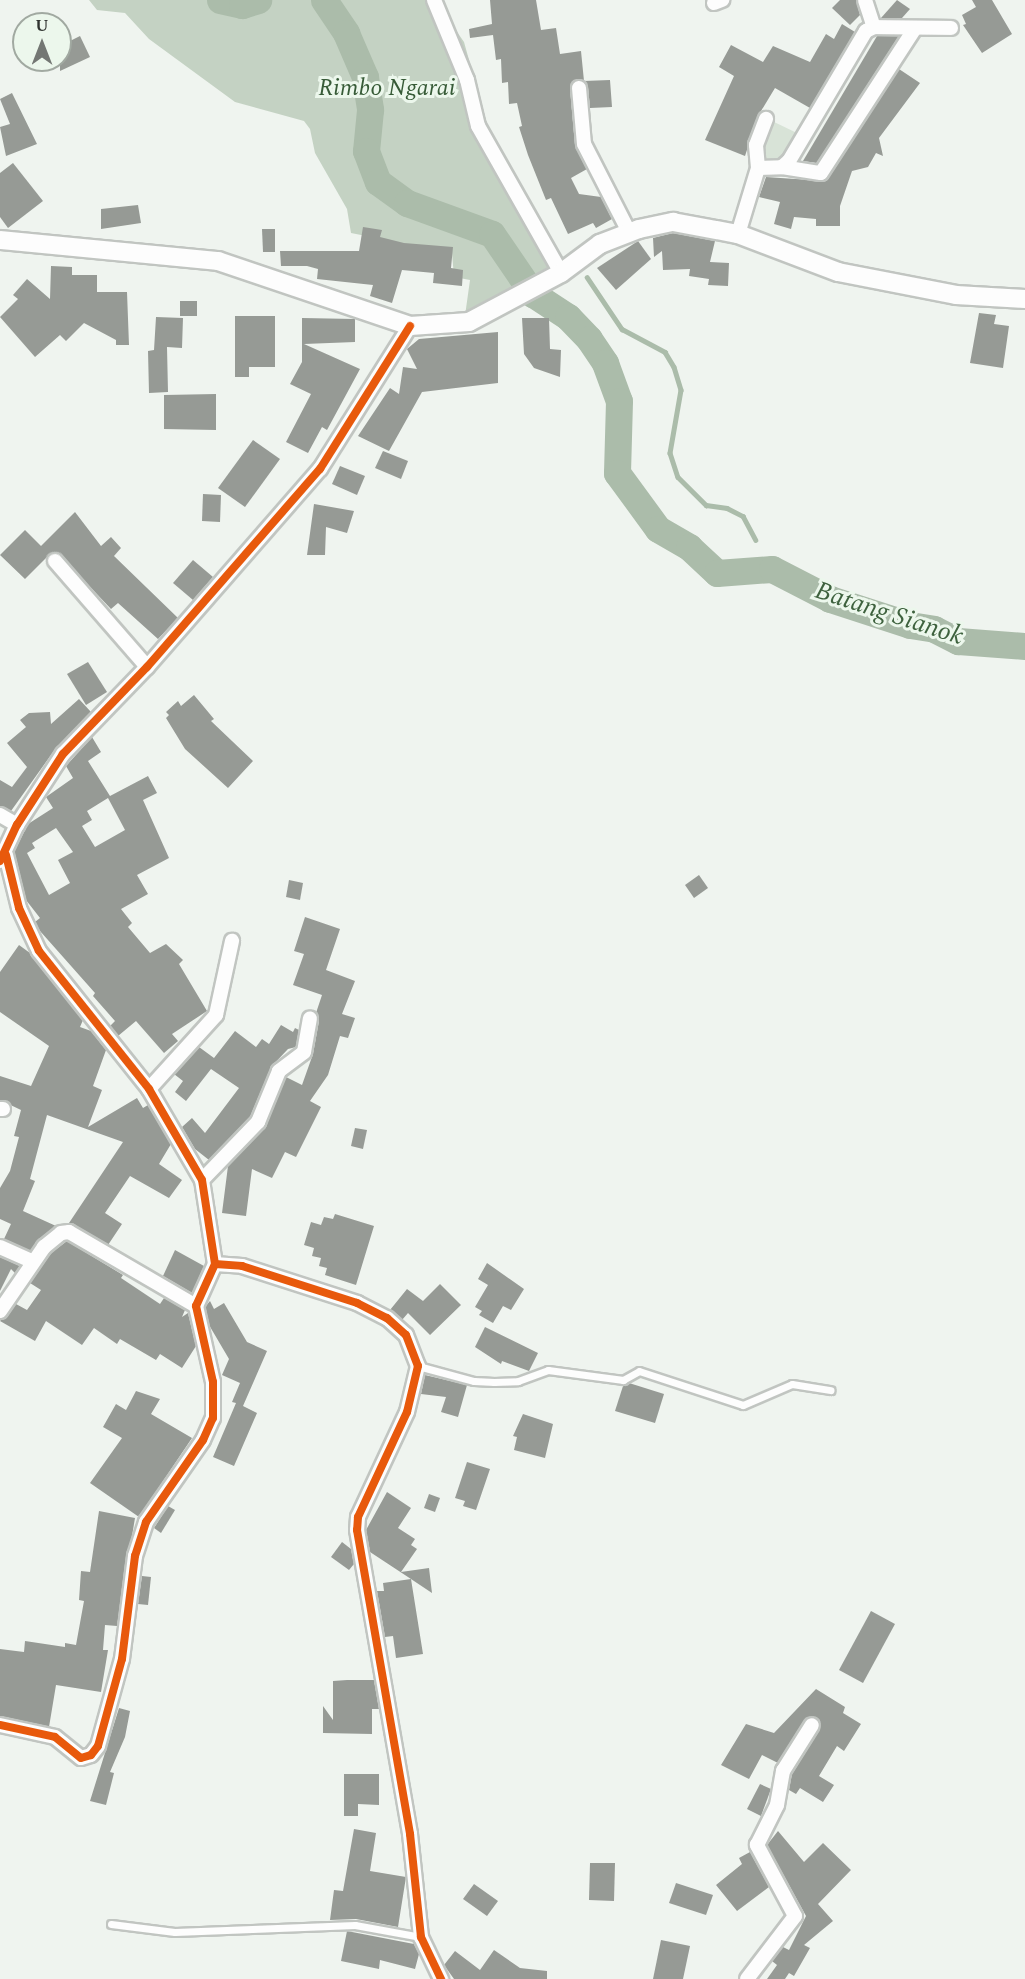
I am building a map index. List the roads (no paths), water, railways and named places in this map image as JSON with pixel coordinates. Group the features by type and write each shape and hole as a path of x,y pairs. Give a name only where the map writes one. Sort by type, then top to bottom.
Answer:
{"main road":[{"path":"0,240 218,261 411,326 469,322 561,274 600,244 629,232 673,222 738,234 838,272 956,295 1025,299"}],"street":[{"path":"434,0 467,80 478,126 561,274"},
{"path":"865,0 874,27"},
{"path":"782,167 866,32 874,27 951,28"},
{"path":"758,168 782,167 821,173 915,28"},
{"path":"579,88 584,144 629,232"},
{"path":"738,234 758,168 756,145 766,119"},
{"path":"0,1725 55,1737 81,1758 91,1755 98,1746 122,1659 135,1556 146,1522 203,1440 213,1418 213,1382 196,1306 215,1264 202,1180 149,1089 39,951 19,908 3,858 17,825 63,754 147,667 320,469 411,326"},
{"path":"55,561 147,667"},
{"path":"0,815 17,825"},
{"path":"149,1089 216,1016 231,941"},
{"path":"202,1180 258,1122 279,1071 304,1052 310,1019"},
{"path":"0,1311 33,1262 61,1233 69,1232 196,1306"},
{"path":"0,1247 33,1262"},
{"path":"215,1264 242,1266 290,1279 387,1318 406,1335 418,1366 407,1412 358,1517 357,1530 410,1834 421,1937 441,1979"},
{"path":"747,1979 793,1922 794,1911 757,1845 777,1805 783,1771 812,1725"}],"lane":[{"path":"418,1366 474,1381 494,1382 518,1381 548,1370 623,1380 639,1371 743,1405 792,1384 831,1390"},
{"path":"111,1924 175,1932 355,1925 421,1937"}],"waterway":[{"name":"Batang Sianok","path":"220,0 242,5 258,0"},
{"name":"Batang Sianok","path":"324,0 346,33 365,77 370,110 366,151 378,182 407,203 492,234 533,294 568,317 589,339 605,363 619,401 617,473 658,529 689,547 717,573 772,569 830,599 910,625 934,629 958,641 1025,646"},
{"path":"587,277 622,329 665,352 674,367 681,390 670,453 678,477 706,505 727,508 743,516 756,540"}],"park label":[{"name":"Rimbo Ngarai","path":"387,89"}]}
